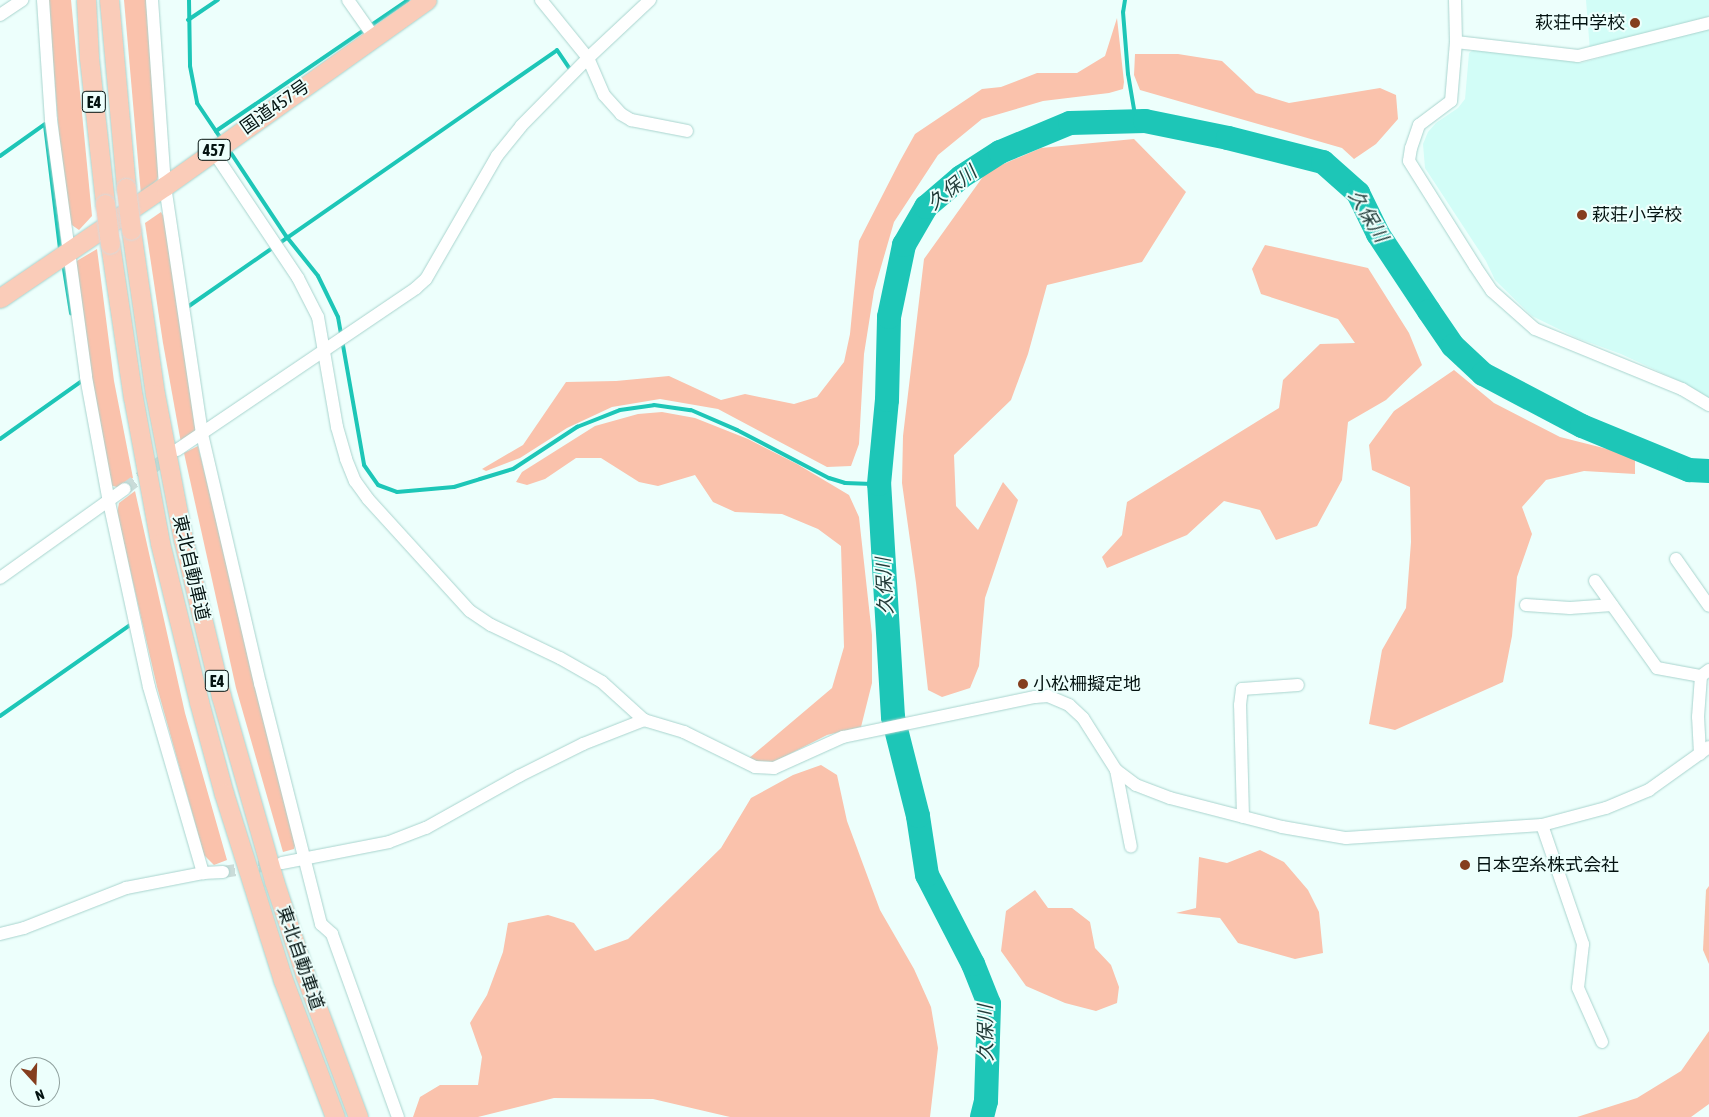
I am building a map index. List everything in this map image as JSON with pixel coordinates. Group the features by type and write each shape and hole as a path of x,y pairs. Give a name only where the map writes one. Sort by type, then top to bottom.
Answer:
{"highway":[{"name":"東北自動車道","path":"86,0 89,58 110,244 133,397 160,543 224,794 280,972 335,1117"},
{"name":"東北自動車道","path":"109,0 131,230 155,394 183,540 221,696 277,890 305,975 358,1117"},
{"name":"国道457号","path":"0,298 164,186 426,0"}],"street":[{"path":"0,15 22,0"},
{"path":"43,0 51,120 86,377 109,502 149,687 203,873"},
{"path":"152,0 164,186 202,434 260,682 321,924 332,934 398,1117"},
{"path":"348,0 374,36"},
{"path":"541,0 588,58 604,95 621,114 631,120 687,131"},
{"path":"178,450 416,288 426,279 497,156 521,126 588,58 650,0"},
{"path":"1455,0 1456,42 1451,101 1419,125 1411,148 1409,161 1492,290 1534,328 1682,389 1709,405"},
{"path":"1456,42 1578,56 1709,23"},
{"path":"213,151 298,278 318,316 338,427 346,459 356,481 368,499 470,611 491,625 560,658 602,682 644,720 684,732 755,767 774,768 843,737 1029,698 1048,696 1068,705 1083,718 1116,770 1136,785 1170,798 1243,817 1282,827 1346,838 1542,824 1606,808 1649,790 1704,750 1698,717 1705,673 1657,668 1595,581"},
{"path":"0,578 125,489"},
{"path":"1676,559 1709,606"},
{"path":"1526,605 1570,608 1612,605"},
{"path":"1243,817 1240,705 1242,689 1298,685"},
{"path":"282,863 389,842 426,828 567,752 644,720"},
{"path":"1116,770 1131,848"},
{"path":"1542,824 1583,944 1578,988 1602,1042"},
{"path":"0,934 24,928 126,888 203,873 223,872"}],"shaded area":[{"path":"48,0 71,0 92,216 79,230 69,223 59,135"},
{"path":"124,0 146,0 163,160 157,180 141,195"},
{"name":"萩荘中学校","path":"1586,0 1709,0 1709,16 1590,51"},
{"path":"1117,18 1124,82 1123,89 1109,93 1043,101 982,119 938,155 894,222 874,291 864,354 859,444 851,466 827,467 718,409 660,399 612,407 567,428 520,458 486,471 482,469 523,445 566,382 616,381 669,376 721,400 745,394 794,404 817,397 844,362 850,334 859,241 915,134 982,89 1001,87 1037,73 1077,73 1105,56"},
{"name":"萩荘小学校","path":"1709,28 1709,398 1688,385 1621,354 1577,338 1532,316 1495,280 1486,261 1425,168 1423,144 1428,132 1436,123 1458,108 1465,99 1469,53 1479,46 1581,63"},
{"path":"1135,54 1178,54 1222,61 1256,93 1289,103 1380,88 1396,95 1398,119 1376,144 1354,159 1342,148 1140,90 1134,75"},
{"path":"1134,139 1186,192 1142,262 1047,285 1028,354 1011,400 954,455 956,506 978,530 1003,482 1018,500 985,598 979,666 970,688 942,697 928,690 902,483 903,436 924,259 987,171 1041,148"},
{"path":"161,212 166,221 196,433 181,443 163,343 145,223"},
{"path":"1265,245 1368,268 1409,333 1422,365 1386,400 1348,422 1342,480 1317,526 1276,540 1260,510 1224,501 1187,535 1107,568 1102,557 1122,535 1127,502 1279,408 1283,380 1320,344 1355,343 1338,319 1261,294 1252,269"},
{"path":"97,249 114,381 133,478 120,488 110,485 75,262"},
{"path":"1454,370 1494,403 1560,437 1635,456 1635,474 1584,471 1546,480 1522,507 1532,534 1517,577 1512,636 1503,682 1395,730 1369,724 1382,650 1406,608 1411,542 1410,487 1372,470 1369,445 1394,411"},
{"path":"662,412 695,418 748,439 797,464 849,495 859,517 872,635 872,683 861,727 827,735 770,764 757,764 748,759 832,688 844,647 841,546 818,529 782,514 735,512 713,502 695,475 658,486 639,482 601,458 576,458 545,479 527,485 516,482 522,472 595,426 638,414"},
{"path":"198,446 296,841 294,849 283,852 236,688 184,453"},
{"path":"135,491 185,713 227,860 214,865 204,855 157,687 117,513 119,503"},
{"path":"821,765 837,775 847,821 880,910 914,969 931,1007 938,1048 930,1117 730,1117 653,1099 554,1098 478,1117 413,1117 420,1097 440,1085 478,1085 482,1057 470,1023 487,995 503,952 508,923 548,915 574,923 595,951 628,939 721,848 751,798 793,775"},
{"path":"1260,850 1284,862 1308,890 1319,912 1323,953 1295,959 1238,943 1220,918 1176,913 1196,908 1199,857 1227,863"},
{"path":"1709,886 1709,964 1703,950 1706,890"},
{"path":"1035,890 1048,908 1072,908 1090,922 1095,948 1111,965 1119,987 1117,1003 1096,1011 1065,1003 1026,986 1001,951 1006,911"},
{"path":"1709,1031 1709,1104 1691,1117 1577,1117 1637,1098 1681,1071"}],"waterway":[{"path":"189,0 190,66 197,103 222,140"},
{"path":"188,20 218,0"},
{"path":"216,131 408,0"},
{"path":"1125,0 1123,12 1128,74 1136,121"},
{"path":"189,306 557,50 571,71"},
{"name":"久保川","path":"982,1117 986,1101 989,1004 973,964 927,875 918,816 893,717 879,484 887,400 889,317 904,245 926,207 961,177 1000,152 1070,123 1145,121 1228,138 1323,162 1358,193 1378,234 1453,346 1483,374 1582,426 1689,470 1709,471"},
{"path":"0,156 45,124"},
{"path":"45,125 60,249"},
{"path":"227,147 286,236 318,276 338,317 364,465 378,485 397,492 454,487 513,469 577,427 620,410 654,405 691,410 737,430 829,478 845,483 879,484"},
{"path":"63,263 71,313"},
{"path":"0,439 82,381 82,379"},
{"path":"0,716 130,625"}],"tunnel":[{"path":"125,489 171,454"},
{"path":"223,872 275,864"}],"place":[{"name":"萩荘中学校","path":"1635,23"},
{"name":"萩荘小学校","path":"1582,215"},
{"name":"小松柵擬定地","path":"1023,684"},
{"name":"日本空糸株式会社","path":"1465,865"}]}
